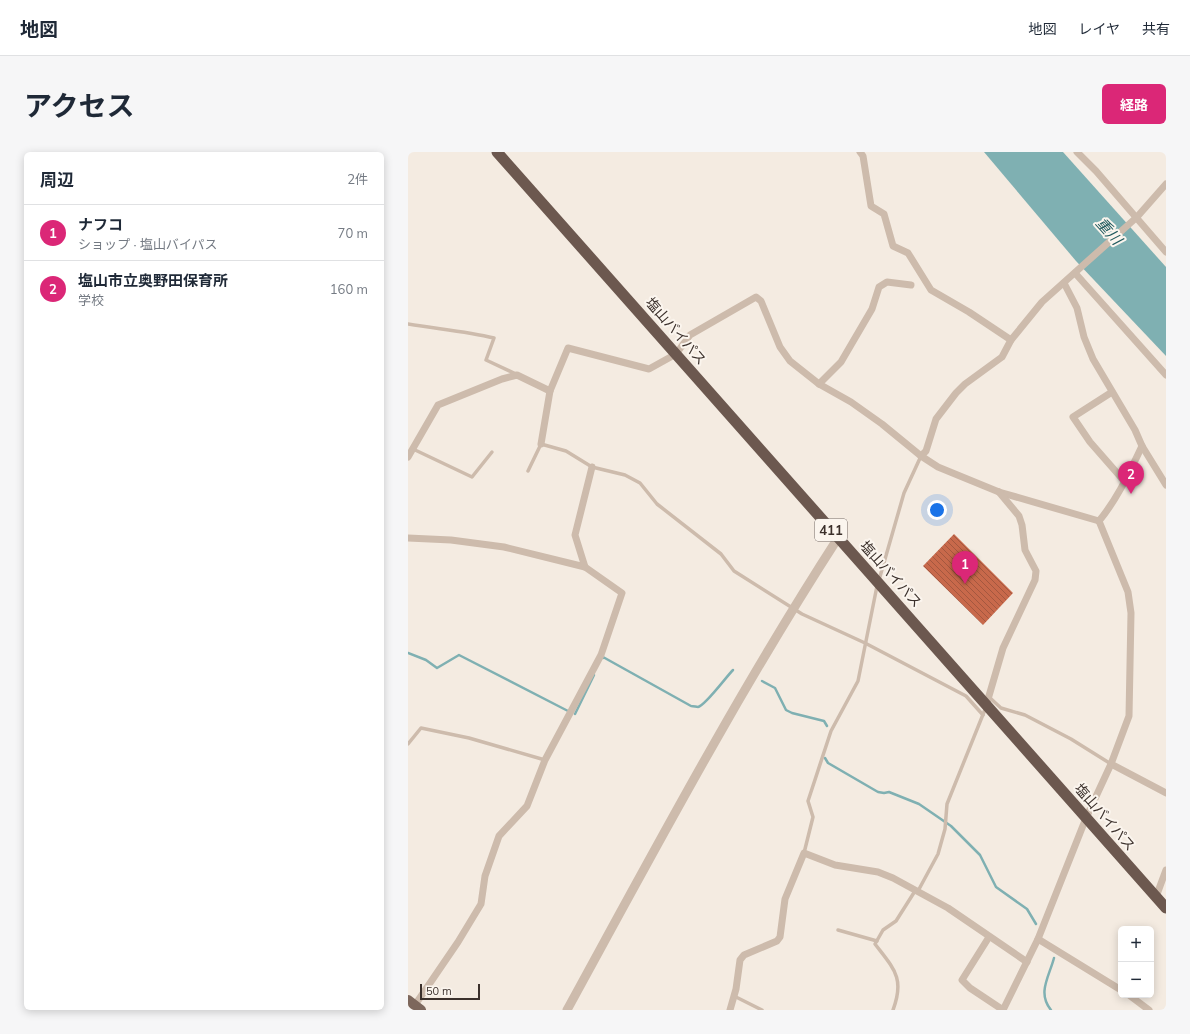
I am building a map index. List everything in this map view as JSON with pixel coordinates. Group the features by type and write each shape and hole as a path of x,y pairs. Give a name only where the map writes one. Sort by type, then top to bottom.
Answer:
{"highway":[{"name":"塩山バイパス","path":"497,152 1166,908"}],"street":[{"path":"860,152 863,156 871,206 884,214 893,246 908,253 931,290 969,312 1011,340"},
{"path":"1077,152 1137,217 1166,252"},
{"path":"921,456 926,450 936,419 965,384 1002,357 1011,340 1042,302 1137,217 1166,184"},
{"path":"1075,273 1166,375"},
{"path":"819,384 841,362 872,309 879,287 887,282 911,285"},
{"path":"1064,283 1077,308 1093,359 1136,430 1142,446 1166,485"},
{"path":"541,444 550,391 568,348 649,369 676,354 690,335 756,297 761,301 780,347 790,362 819,384 851,402 902,439 921,456 938,467 998,492 1099,521"},
{"path":"408,457 410,448 438,405 502,379 517,375 550,391"},
{"path":"1112,392 1073,417 1090,442 1125,482"},
{"path":"1099,521 1111,507 1142,446"},
{"path":"585,567 575,535 592,467"},
{"path":"986,706 1002,648 1035,580 1036,571 1025,550 1022,524 1019,516 998,492"},
{"path":"989,937 962,980 970,988 1003,1010 1038,938 1086,818 1111,764 1129,716 1131,613 1128,592 1099,521"},
{"path":"408,538 451,540 504,547 585,567 622,593 601,655 545,760 527,806 500,836 485,876 481,904 458,942 414,1005"},
{"path":"567,1010 732,711 793,608 838,538"},
{"path":"1111,764 1166,793"},
{"path":"730,1010 740,960 744,955 777,941 780,937 785,899 804,853 835,865 878,872 948,908 1027,962"},
{"path":"1156,898 1166,870"},
{"path":"1038,938 1118,988"},
{"path":"1133,998 1149,1010"}],"lane":[{"path":"408,324 442,330 466,331 494,338 486,360 517,375"},
{"path":"528,471 541,444 566,451 592,467 625,475 640,483 657,504 721,554 734,571 802,614 865,643 986,706 1001,708 1025,715 1071,739 1111,764"},
{"path":"410,448 472,477 492,452"},
{"path":"804,853 813,817 808,802 831,731 858,681 878,582 904,493 921,456"},
{"path":"893,1010 899,995 897,972 875,944 883,930 896,921 935,861 945,829 947,804 986,706"},
{"path":"408,744 421,728 469,738 545,760"},
{"path":"838,930 877,941"},
{"path":"734,996 762,1010"}],"water":[{"name":"重川","path":"984,152 1063,152 1166,267 1166,356 1076,261"}],"building":[{"path":"954,534 1013,593 983,625 923,566"}],"waterway":[{"path":"408,653 426,660 437,668 459,655 568,711"},
{"path":"603,658 691,706 697,707 705,702 716,691 733,670"},
{"path":"575,714 594,675"},
{"path":"762,681 775,688 786,710 792,713 824,721 827,726"},
{"path":"825,758 828,763 878,792 889,792 919,804 951,826 980,855 996,887 1027,909 1036,924"},
{"path":"1051,1010 1047,1004 1044,991 1054,958"}],"place":[{"name":"塩山市立奥野田保育所","path":"1131,494"},
{"name":"ナフコ","path":"965,584"}]}
